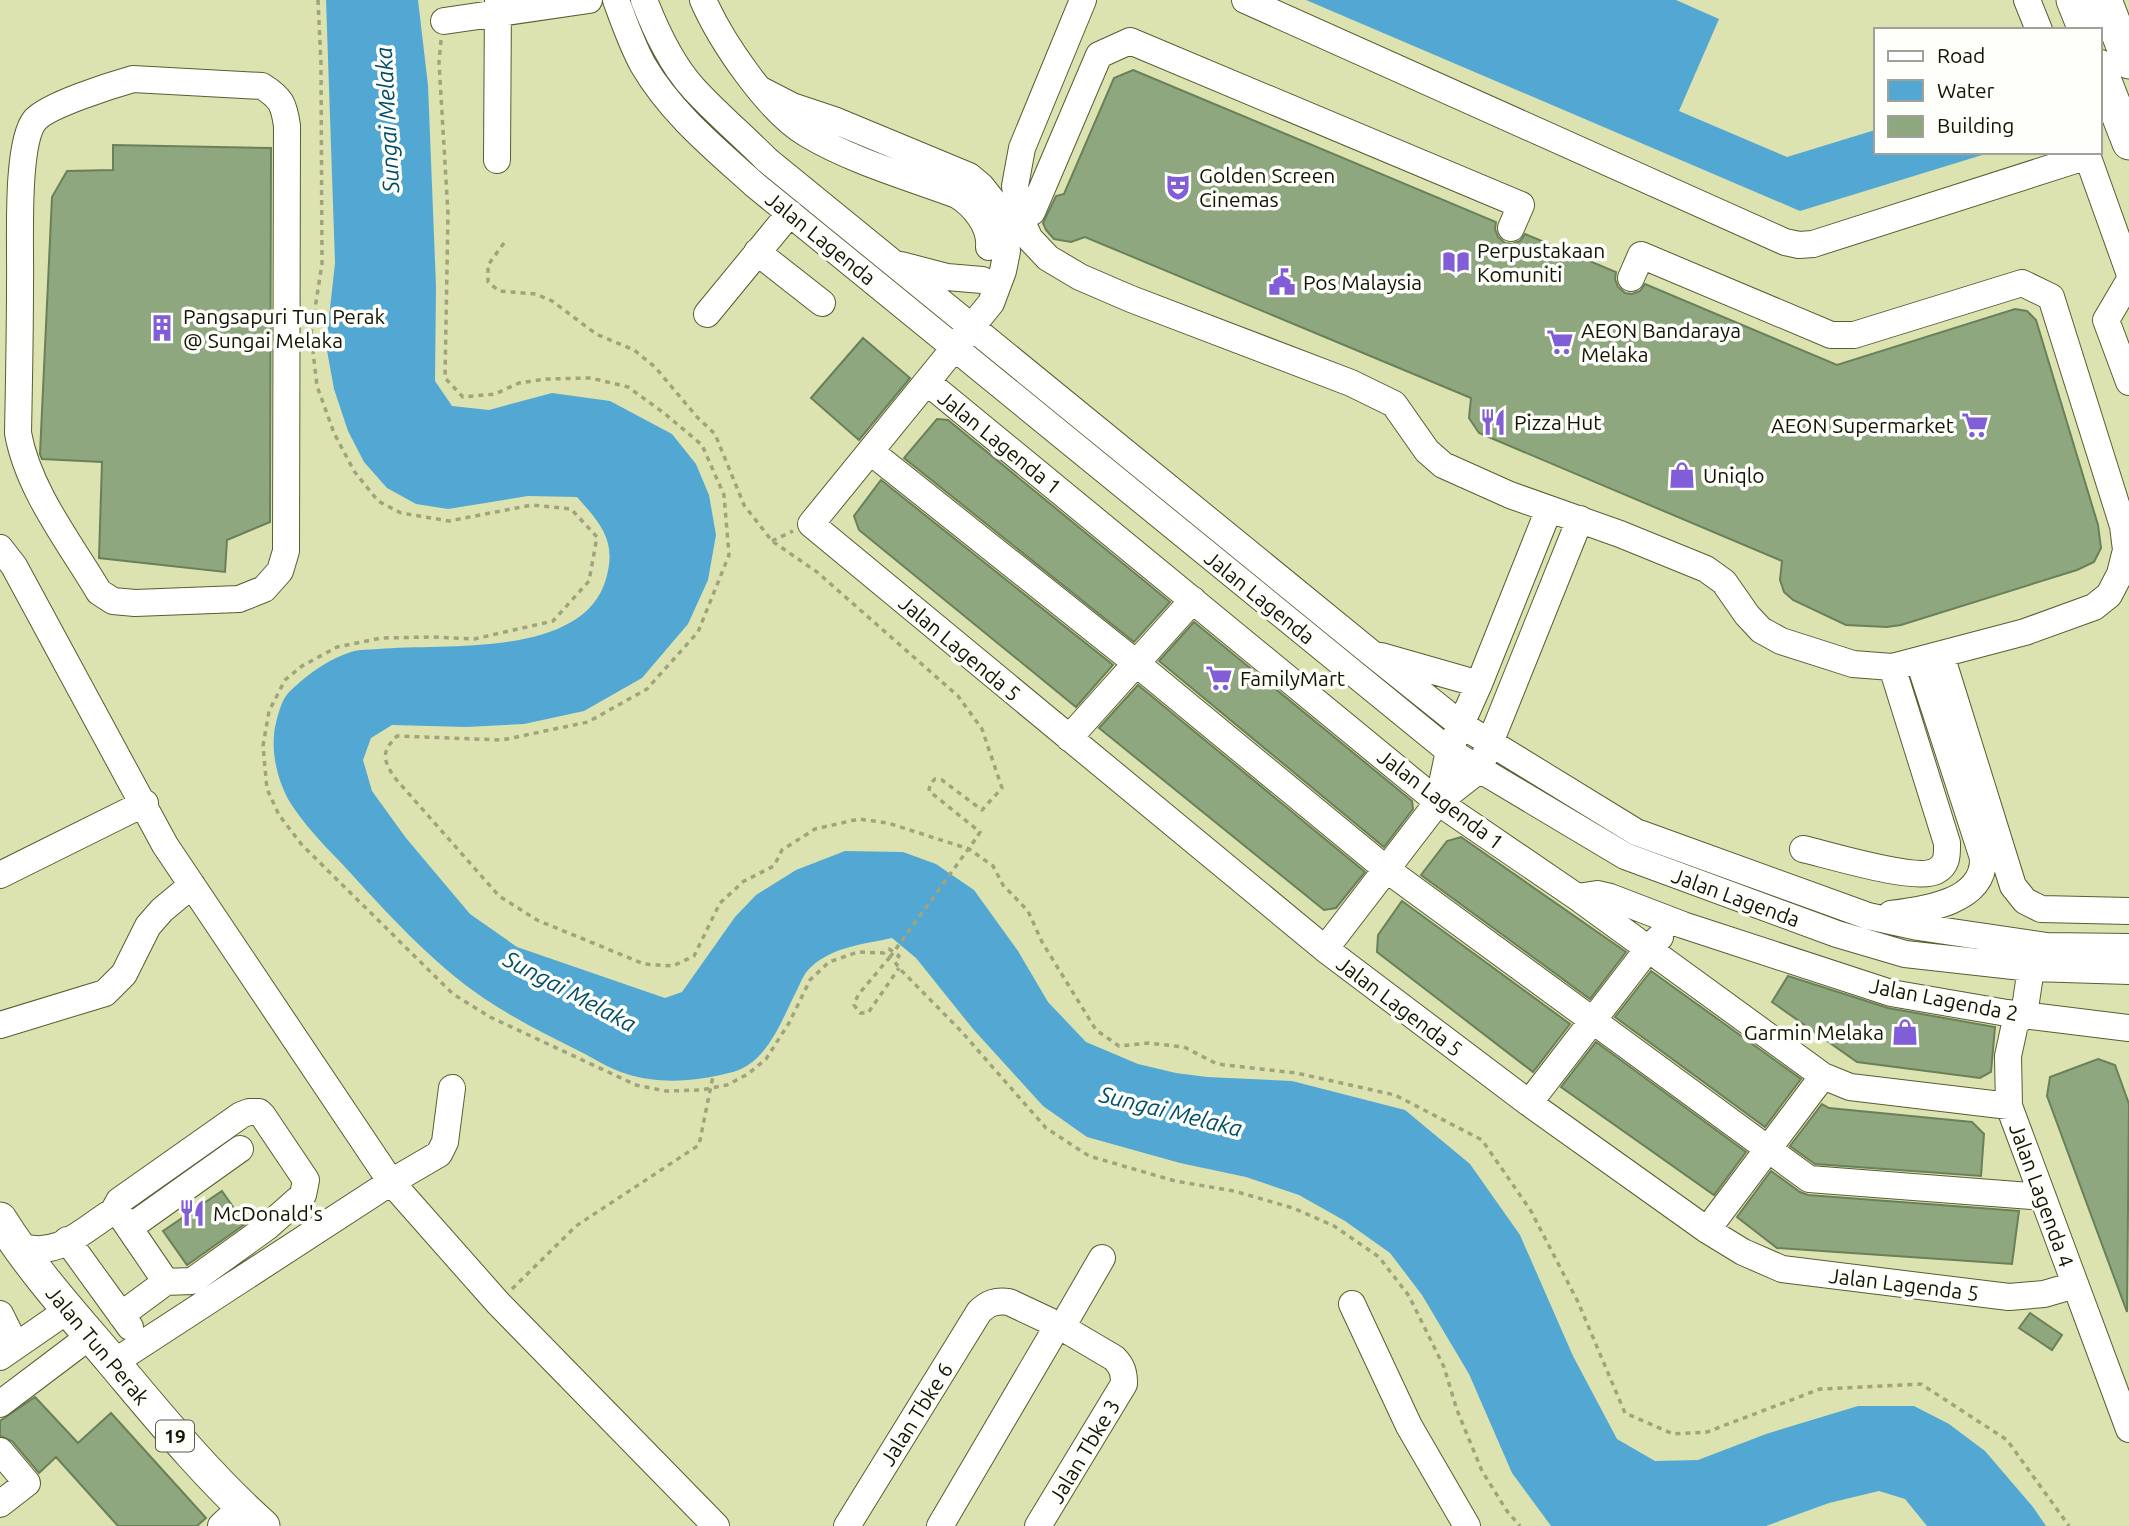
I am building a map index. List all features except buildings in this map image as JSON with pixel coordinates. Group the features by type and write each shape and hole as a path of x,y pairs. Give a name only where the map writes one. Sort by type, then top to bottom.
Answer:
{"main road":[{"path":"2073,0 2084,28"},
{"path":"2105,0 2129,62"},
{"path":"2101,71 2129,143"},
{"name":"Jalan Tun Perak","path":"7,1233 242,1520"}],"street":[{"path":"444,21 498,7 589,0"},
{"name":"Jalan Lagenda","path":"616,0 643,66 686,123 790,213 962,336 1460,724 1490,744 1636,832 1868,916 2003,941 2047,946 2129,947"},
{"name":"Jalan Lagenda","path":"644,0 659,35 692,87 768,160 893,263 962,336 1449,751 1625,856 1870,945 1934,959 2129,971"},
{"path":"703,0 712,22 737,62 785,117 806,134 862,159 957,195 970,203 981,218 990,240 987,263 962,336"},
{"path":"1083,0 1022,148 1015,186 1019,216 1030,239 1048,258 1080,277 1351,383 1394,404 1427,451 1443,465 1510,495 1580,519 1706,569 1724,582 1747,615 1761,629 1781,641 1853,664 1892,667 1930,658 2069,617 2094,607 2109,595 2120,574 2126,550 2121,485 2102,454 2051,297 2021,283 1854,335 1831,335 1641,255 1631,278"},
{"path":"1245,0 1785,242 1799,245 1813,244 2087,154 2129,272"},
{"path":"2027,0 2038,28"},
{"path":"497,160 498,7"},
{"path":"1019,216 1032,212 1099,55 1130,41 1521,205 1511,228"},
{"path":"133,79 262,86 276,95 284,108 287,126 286,551 280,571 264,589 239,599 135,603 113,601 99,593 30,477 22,454 18,433 11,186 28,133 36,119 74,100 133,79"},
{"path":"761,90 792,106 834,120 969,176 992,200 1003,225 1007,251 991,303 871,452 1136,663 1386,869 1809,1179 2043,1197"},
{"path":"707,314 790,213"},
{"path":"757,253 822,303"},
{"path":"893,263 947,277 982,280"},
{"path":"2129,281 2106,320 2129,382"},
{"name":"Jalan Lagenda 1","path":"927,382 1438,802 1577,897 1823,1076 1850,1087 2009,1107"},
{"name":"Jalan Lagenda 5","path":"871,452 811,524 1325,949 1529,1102 1707,1230 1742,1252 1782,1269 2009,1297 2044,1294 2075,1285"},
{"path":"1438,802 1449,751 1479,684 1549,509"},
{"path":"1325,949 1438,802 1479,770 1580,519"},
{"path":"0,548 14,566 145,803 165,845 391,1182 498,1303 716,1526"},
{"path":"1069,738 1193,600"},
{"path":"1370,652 1479,684"},
{"path":"1930,658 2013,886 2025,901 2042,909 2129,911"},
{"path":"1868,916 1926,910 1969,890 1979,881 1984,871 1983,858 1930,658"},
{"path":"1803,849 1915,875 1937,871 1947,858 1947,843 1892,667"},
{"path":"0,875 145,803"},
{"path":"0,1026 105,993 124,974 148,926 162,910 192,885"},
{"name":"Jalan Lagenda 2","path":"1577,897 1597,894 1610,897 1683,925 1891,993 2015,1017 2129,1029"},
{"path":"1529,1102 1648,949 1665,934 1683,925"},
{"path":"2003,941 2022,965 2047,946"},
{"name":"Jalan Lagenda 4","path":"2022,965 2008,1056 2009,1107 2129,1429"},
{"path":"1707,1230 1823,1076"},
{"path":"113,1363 391,1182 439,1154 445,1142 452,1088"},
{"path":"121,1315 164,1282 192,1281 267,1227 303,1195 306,1180 259,1112 241,1115 119,1202 121,1220 164,1282"},
{"path":"7,1233 44,1251 56,1248 68,1240 121,1220 240,1149"},
{"path":"68,1240 142,1344"},
{"path":"940,1526 1102,1258"},
{"name":"Jalan Tbke 6","path":"847,1526 979,1312 988,1304 1009,1302 1060,1326"},
{"path":"1352,1304 1409,1426 1467,1526"},
{"path":"0,1314 8,1352 68,1310"},
{"name":"Jalan Tbke 3","path":"1038,1526 1124,1384 1121,1365 1114,1358 1060,1326"},
{"path":"0,1404 90,1336"},
{"path":"0,1451 27,1483 0,1504"}],"path":[{"path":"318,0 322,264 311,334 317,386 339,443 354,471 377,501 401,513 449,522 532,505 571,509 597,537 589,581 553,621 474,639 381,638 337,647 302,666 285,680 269,711 263,746 267,789 279,815 302,845 453,994 489,1017 636,1085 666,1091 727,1085 748,1074 766,1059 789,1023 810,980 829,962 858,952 884,953 889,949 899,956 895,962 899,968 961,1031 1046,1128 1089,1156 1175,1181 1234,1191 1293,1208 1334,1226 1379,1258 1409,1296 1444,1367 1457,1410 1482,1471 1507,1511 1520,1526"},
{"path":"444,21 439,62 448,214 445,378 463,397 495,394 519,383 545,379 591,378 628,387 702,444 724,495 729,555 698,632 648,689 588,722 502,740 397,736 387,747 385,762 394,777 499,896 537,920 644,964 673,966 694,956 720,903 744,881 774,866 782,850 815,829 859,819 888,823 969,849 993,866 1003,885 1028,911 1042,942 1096,1031 1119,1046 1148,1043 1184,1047 1217,1064 1296,1073 1395,1095 1482,1140 1531,1211 1578,1302 1625,1413 1673,1434 1707,1432 1820,1389 1921,1384 2007,1440 2069,1526"},
{"path":"505,243 488,265 488,282 499,291 536,294 552,301 596,334 635,350 655,366 697,417 715,434 744,505 772,541 817,572 958,696 982,729 1002,788 982,810 942,780 935,779 930,784 929,791 980,832 890,957 858,995 854,1005 860,1013 868,1013 899,968"},
{"path":"498,1303 576,1226 699,1145 713,1076"}],"water":[{"name":"Sungai Melaka","path":"326,0 418,0 428,85 436,286 435,381 452,406 489,410 552,393 610,401 672,434 696,464 709,495 716,535 708,580 688,624 642,678 584,711 524,724 466,727 392,725 371,738 363,760 372,791 406,838 470,914 517,947 665,998 682,992 735,917 756,895 796,870 845,851 903,852 936,864 974,890 1018,951 1048,1002 1086,1042 1138,1064 1176,1073 1292,1081 1405,1110 1470,1164 1520,1235 1573,1356 1617,1439 1655,1461 1698,1460 1766,1434 1858,1406 1914,1406 1949,1424 1985,1451 2046,1526 1927,1526 1905,1499 1879,1491 1829,1503 1766,1526 1551,1526 1512,1473 1469,1374 1422,1295 1390,1253 1345,1221 1299,1195 1246,1177 1180,1163 1087,1137 1043,1106 973,1029 916,958 892,938 839,951 819,960 811,967 765,1049 745,1067 720,1075 667,1081 640,1077 609,1067 531,1027 465,985 447,970 321,842 288,799 281,784 274,751 275,731 282,704 289,692 312,673 351,652 508,642 541,635 570,623 592,605 606,579 609,566 608,543 600,525 577,497 528,496 448,509 416,504 387,488 364,462 348,431 334,389 326,345 335,263"},
{"path":"1306,0 1676,0 1719,19 1679,111 1787,157 1874,130 1874,154 1985,154 1800,211"}],"place":[{"name":"Golden Screen Cinemas","path":"1178,187"},
{"name":"Perpustakaan Komuniti","path":"1456,262"},
{"name":"Pos Malaysia","path":"1282,282"},
{"name":"Pangsapuri Tun Perak @ Sungai Melaka","path":"162,328"},
{"name":"AEON Bandaraya Melaka","path":"1560,342"},
{"name":"Pizza Hut","path":"1493,422"},
{"name":"AEON Supermarket","path":"1975,425"},
{"name":"Uniqlo","path":"1682,475"},
{"name":"FamilyMart","path":"1219,678"},
{"name":"Garmin Melaka","path":"1905,1032"},
{"name":"McDonald's","path":"192,1213"}]}
